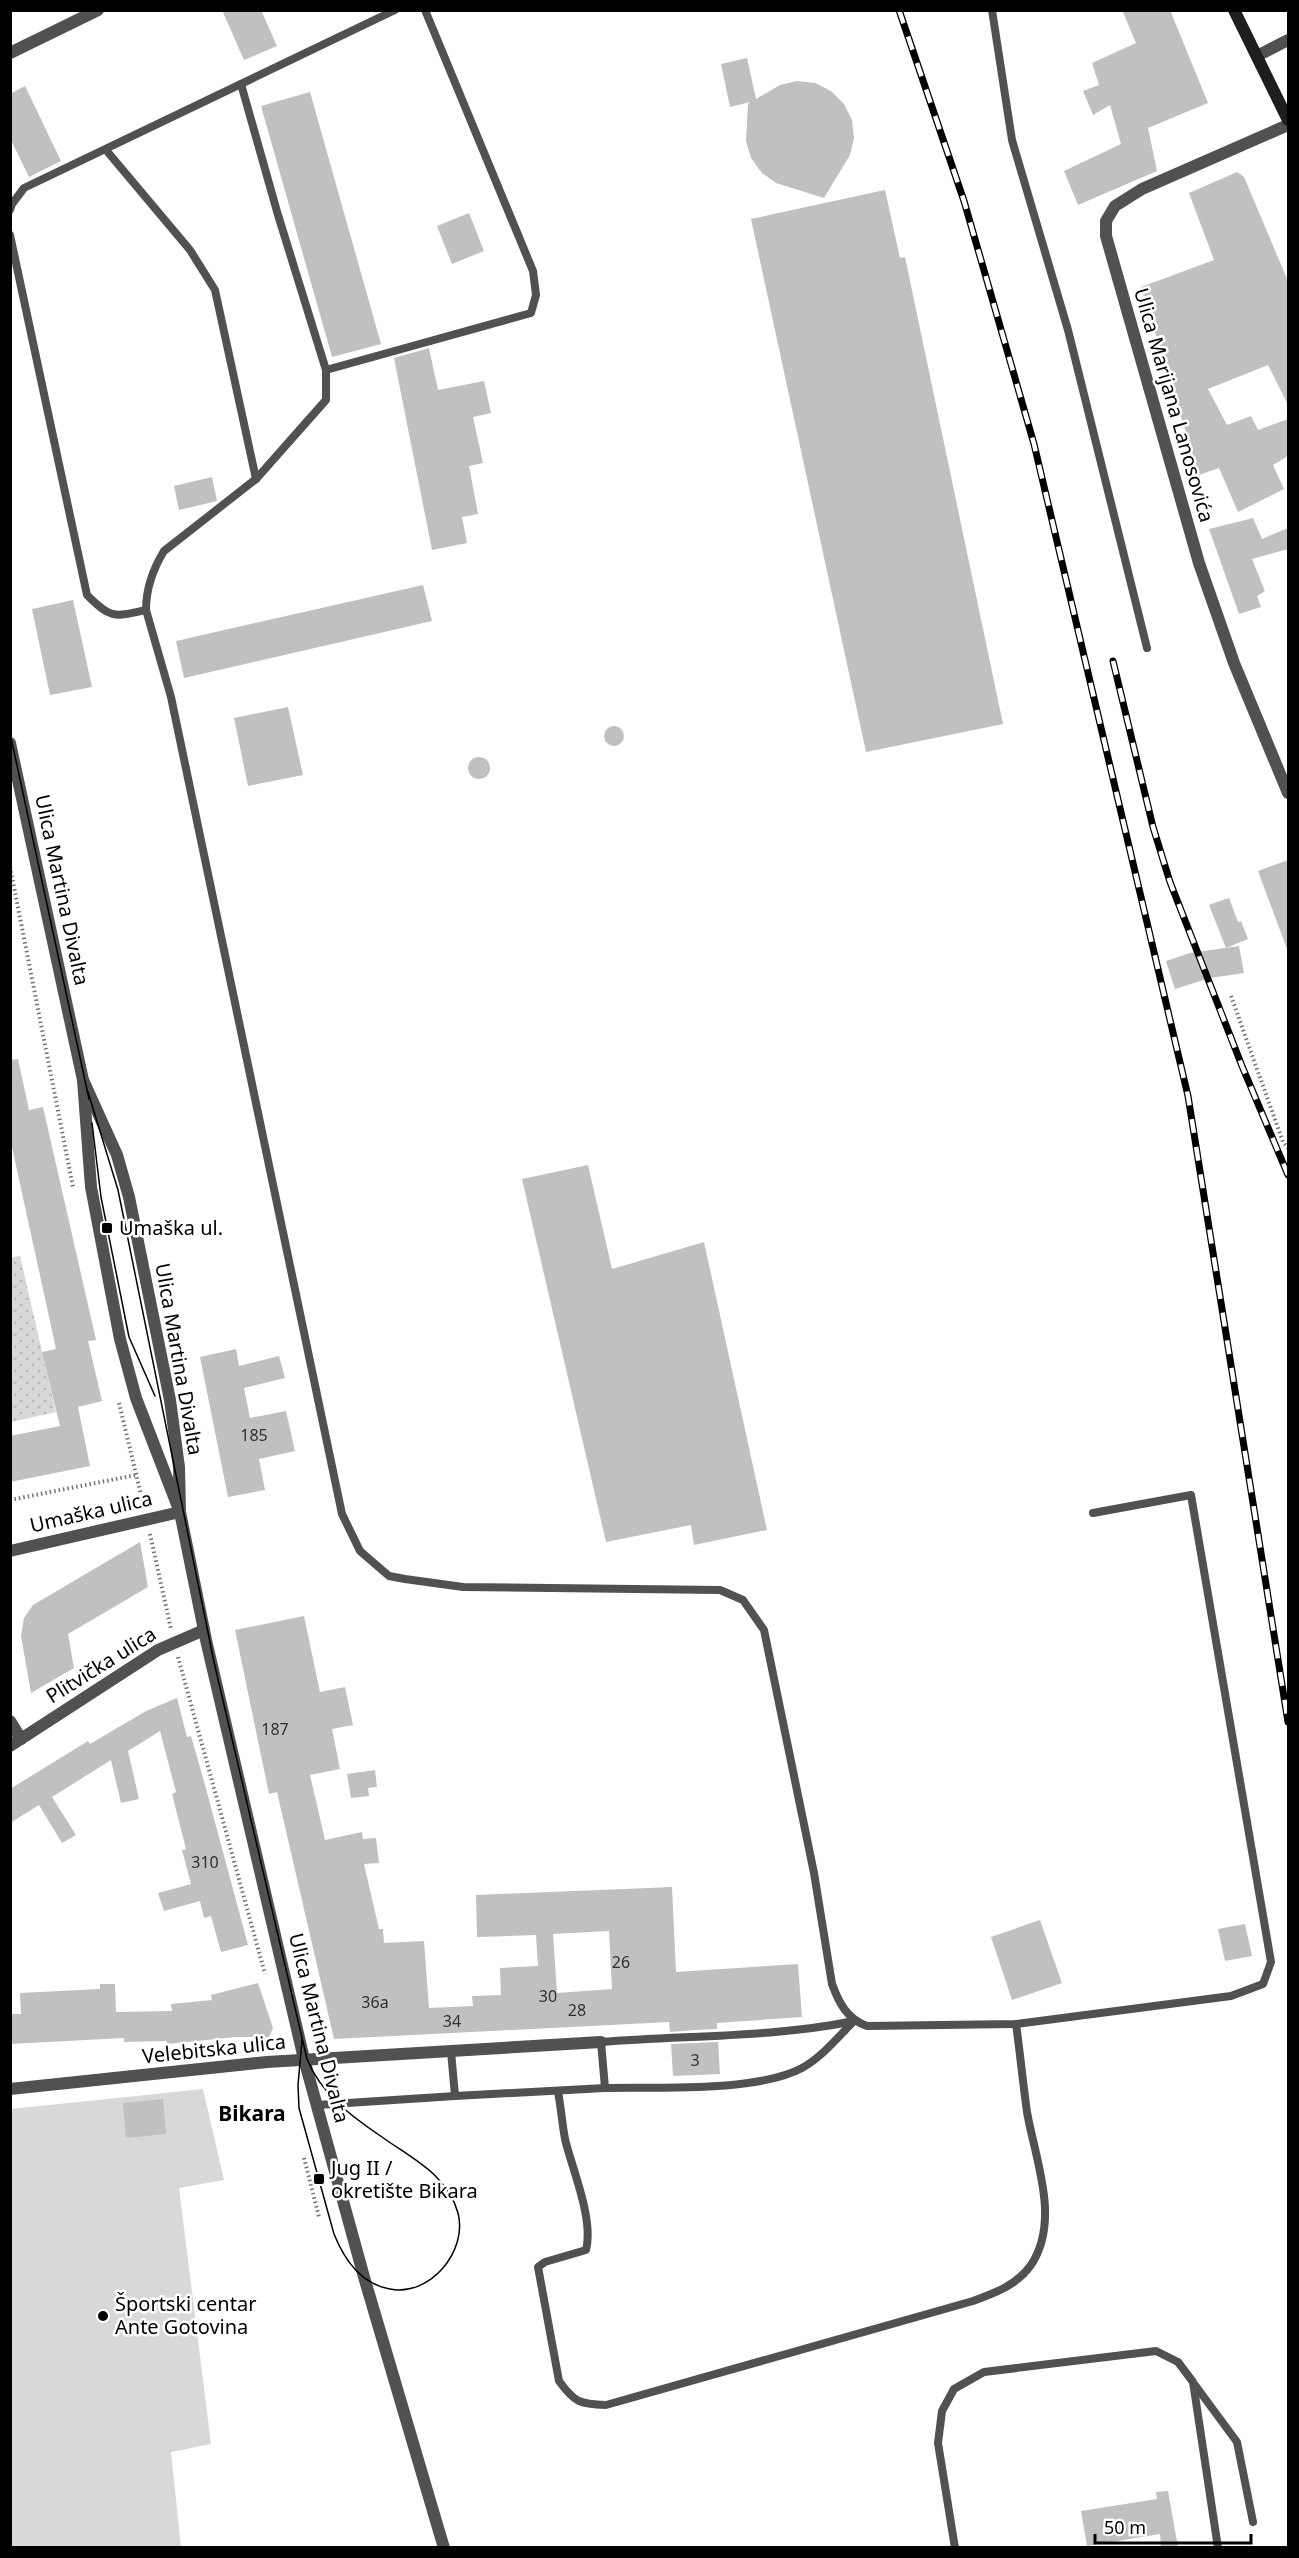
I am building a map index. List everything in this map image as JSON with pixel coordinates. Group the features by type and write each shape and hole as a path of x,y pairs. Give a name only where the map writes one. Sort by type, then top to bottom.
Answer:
{"main road":[{"path":"1234,10 1288,120"}],"street":[{"path":"11,50 98,10"},
{"path":"1257,56 1288,40"},
{"name":"Ulica Marijana Lanosovića","path":"1288,125 1142,189 1115,206 1106,220 1106,236 1199,563 1234,663 1288,793"},
{"name":"Ulica Martina Divalta","path":"10,743 83,1080 91,1187 120,1339 136,1398 180,1512"},
{"name":"Ulica Martina Divalta","path":"83,1080 117,1155 129,1197 170,1400 178,1467 180,1512 204,1630 304,2059 364,2277 444,2547"},
{"name":"Umaška ulica","path":"10,1551 180,1512"},
{"name":"Plitvička ulica","path":"10,1721 16,1742 174,1642 204,1630"},
{"name":"Velebitska ulica","path":"10,2090 304,2059 601,2042"}],"lane":[{"path":"10,210 24,188 395,10"},
{"path":"326,370 531,313 536,295 533,271 425,10"},
{"path":"992,10 1012,141 1068,330 1147,648"},
{"path":"241,84 278,215 326,370 326,400 256,479 164,550 156,564 149,586 146,610 173,708 342,1514 360,1551 389,1576 463,1587 720,1590 743,1600 764,1630 814,1873 832,1984 838,1999 854,2021"},
{"path":"106,150 190,250 215,290 256,479"},
{"path":"10,235 87,595 104,612 119,616 146,610"},
{"path":"605,2088 601,2042 780,2033 816,2029 854,2021 867,2026 1016,2024 1231,1996 1263,1984 1271,1962 1191,1495 1093,1513"},
{"path":"317,2105 764,2081 802,2068 816,2058 854,2021"},
{"path":"558,2092 565,2138 581,2193 588,2242 586,2250 545,2262 538,2267 559,2381 570,2396 581,2404 606,2404 973,2301 1006,2288 1031,2265 1042,2237 1045,2204 1027,2112 1016,2024"},
{"path":"451,2051 455,2096"},
{"path":"955,2547 938,2443 942,2411 954,2389 984,2372 1156,2351 1178,2362 1237,2442 1253,2522"},
{"path":"1193,2382 1218,2547"}],"path":[{"path":"11,868 74,1192"},
{"path":"1231,996 1283,1142 1288,1148"},
{"path":"117,1397 174,1642 268,1984"},
{"path":"10,1500 136,1475"},
{"path":"304,2158 319,2217"}],"shaded area":[{"path":"20,1256 56,1412 11,1422 10,1258"},
{"name":"Športski centar Ante Gotovina","path":"203,2089 224,2180 179,2188 211,2444 171,2452 181,2547 11,2547 11,2109"}],"building":[{"path":"222,10 261,10 277,46 244,60"},
{"path":"1122,10 1170,10 1208,103 1148,128 1157,171 1078,205 1064,171 1121,144 1110,105 1093,115 1083,91 1099,85 1092,63 1136,43"},
{"path":"747,58 756,99 780,85 797,81 815,83 831,91 844,104 852,120 854,138 850,155 824,198 776,183 762,173 751,158 746,141 750,102 730,107 721,64"},
{"path":"25,86 61,161 29,177 10,138 10,94"},
{"path":"310,92 381,344 332,357 261,106"},
{"path":"1237,172 1244,177 1288,281 1288,405 1268,365 1208,389 1227,425 1251,416 1258,430 1288,419 1288,456 1273,465 1284,489 1238,512 1219,468 1199,475 1141,287 1214,260 1189,193"},
{"path":"885,190 900,258 905,257 1003,724 866,752 751,219"},
{"path":"469,213 484,251 452,264 437,226"},
{"path":"429,348 438,390 484,381 491,413 473,417 483,463 469,466 478,514 462,517 467,543 432,550 394,358"},
{"path":"212,477 217,501 179,510 174,486"},
{"path":"1253,518 1262,539 1288,528 1288,549 1252,559 1265,591 1257,596 1261,607 1239,614 1209,529"},
{"path":"423,585 432,621 184,678 176,641"},
{"path":"73,600 92,687 50,695 32,609"},
{"path":"288,707 303,775 248,786 234,718"},
{"path":"614,726 621,729 624,736 621,743 614,746 607,743 604,736 607,729"},
{"path":"479,757 487,760 490,768 487,776 479,779 471,776 468,768 471,760"},
{"path":"1288,860 1288,948 1287,949 1258,871"},
{"path":"1229,898 1238,922 1241,921 1248,939 1226,948 1209,905"},
{"path":"1239,946 1244,973 1210,978 1175,989 1166,961 1190,953"},
{"path":"18,1059 29,1110 43,1107 96,1340 88,1341 102,1401 78,1407 90,1466 10,1482 10,1436 60,1426 42,1352 56,1349 10,1138 10,1060"},
{"path":"588,1165 612,1269 704,1242 767,1530 694,1545 691,1525 606,1542 522,1179"},
{"path":"236,1349 239,1366 279,1356 285,1378 244,1388 250,1418 286,1411 295,1451 259,1459 265,1490 228,1497 200,1357"},
{"path":"140,1542 148,1587 68,1634 74,1668 31,1693 21,1636 24,1618 33,1605"},
{"path":"304,1616 320,1692 345,1687 353,1725 332,1729 340,1769 310,1775 325,1840 362,1832 363,1839 376,1838 379,1863 364,1864 379,1929 383,1929 384,1943 424,1941 429,2008 473,2006 472,1996 501,1995 500,1968 538,1966 536,1935 477,1937 476,1895 672,1887 676,1972 798,1964 802,2017 717,2023 717,2029 670,2032 669,2022 334,2039 277,1792 269,1794 235,1630","holes":["609,1931 612,1989 557,1993 553,1934"]},
{"path":"177,1698 187,1737 191,1736 248,1945 221,1952 211,1916 204,1918 200,1901 164,1911 158,1893 191,1884 182,1850 186,1849 172,1794 176,1792 160,1731 128,1751 139,1799 121,1803 111,1760 52,1797 76,1835 62,1843 39,1805 10,1823 10,1789 88,1741 90,1744 146,1711"},
{"path":"375,1770 377,1787 368,1788 369,1796 351,1798 347,1774"},
{"path":"1040,1920 1062,1983 1012,2000 991,1937"},
{"path":"1245,1924 1252,1956 1225,1961 1218,1929"},
{"path":"258,1983 273,2028 269,2037 236,2037 167,2044 167,2041 124,2042 124,2038 10,2044 10,2014 21,2014 20,1993 100,1989 100,1984 115,1984 116,2012 172,2011 171,2004 212,2000 211,1995"},
{"path":"718,2042 720,2074 673,2076 671,2044"},
{"path":"163,2099 166,2134 126,2138 123,2103"},
{"path":"1168,2491 1178,2547 1161,2547 1160,2534 1087,2546 1081,2511 1157,2499 1156,2492"}],"tram line":[{"path":"10,733 89,1099"},
{"path":"88,1092 118,1190 214,1662 307,2059 320,2083 338,2103 359,2121 437,2177 453,2199 458,2213 460,2228 451,2256 443,2268 419,2286 405,2290 390,2289 370,2282 348,2261 338,2243 299,2108 298,2085 302,2040"},
{"path":"92,1123 101,1197 129,1337 155,1396"}],"railway":[{"path":"899,10 964,201 1034,444 1188,1096 1288,1722"},
{"path":"1113,661 1153,827 1170,882 1242,1066 1288,1175"}],"place":[{"name":"Umaška ul.","path":"107,1228"},
{"name":"Jug II / okretište Bikara","path":"319,2179"},
{"name":"Športski centar Ante Gotovina","path":"103,2316"}],"district":[{"name":"Bikara","path":"252,2114"}]}
